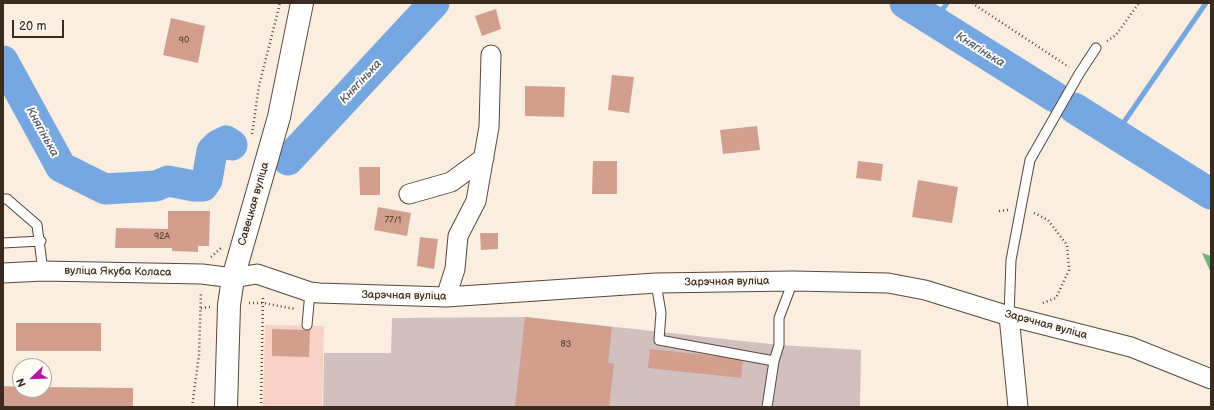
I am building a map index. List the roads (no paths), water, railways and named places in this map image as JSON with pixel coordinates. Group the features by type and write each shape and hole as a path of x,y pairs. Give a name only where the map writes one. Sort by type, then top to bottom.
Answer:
{"main road":[{"name":"Савецкая вуліца","path":"226,407 229,305 233,278 279,117 302,3"}],"street":[{"path":"446,297 455,269 458,236 476,201 484,158 489,127 491,55"},
{"path":"409,194 451,182 484,158"},
{"name":"вуліца Якуба Коласа","path":"3,273 44,271 202,274 233,278"},
{"name":"Зарэчная вуліца","path":"233,278 257,274 310,292 319,293 446,297 656,283 793,281 888,283 925,290 1010,316 1131,347 1211,378"},
{"path":"1010,316 1018,407"}],"lane":[{"path":"1010,316 1011,260 1030,160 1096,48"},
{"path":"3,199 7,199 37,225 44,271"},
{"path":"3,243 40,241"},
{"path":"767,407 774,361 779,344 779,318 793,281"},
{"path":"656,283 661,313 659,340 774,361"},
{"path":"307,325 310,292"}],"waterway":[{"name":"Княгінька","path":"288,160 434,3"},
{"name":"Княгінька","path":"905,3 1055,97"},
{"path":"934,22 947,3"},
{"path":"1115,135 1206,3"},
{"name":"Княгінька","path":"3,61 61,167 105,189 156,186 168,181 194,186 203,186 207,180 212,151 218,145 226,141 232,145"},
{"name":"Княгінька","path":"1074,108 1211,194"}]}
